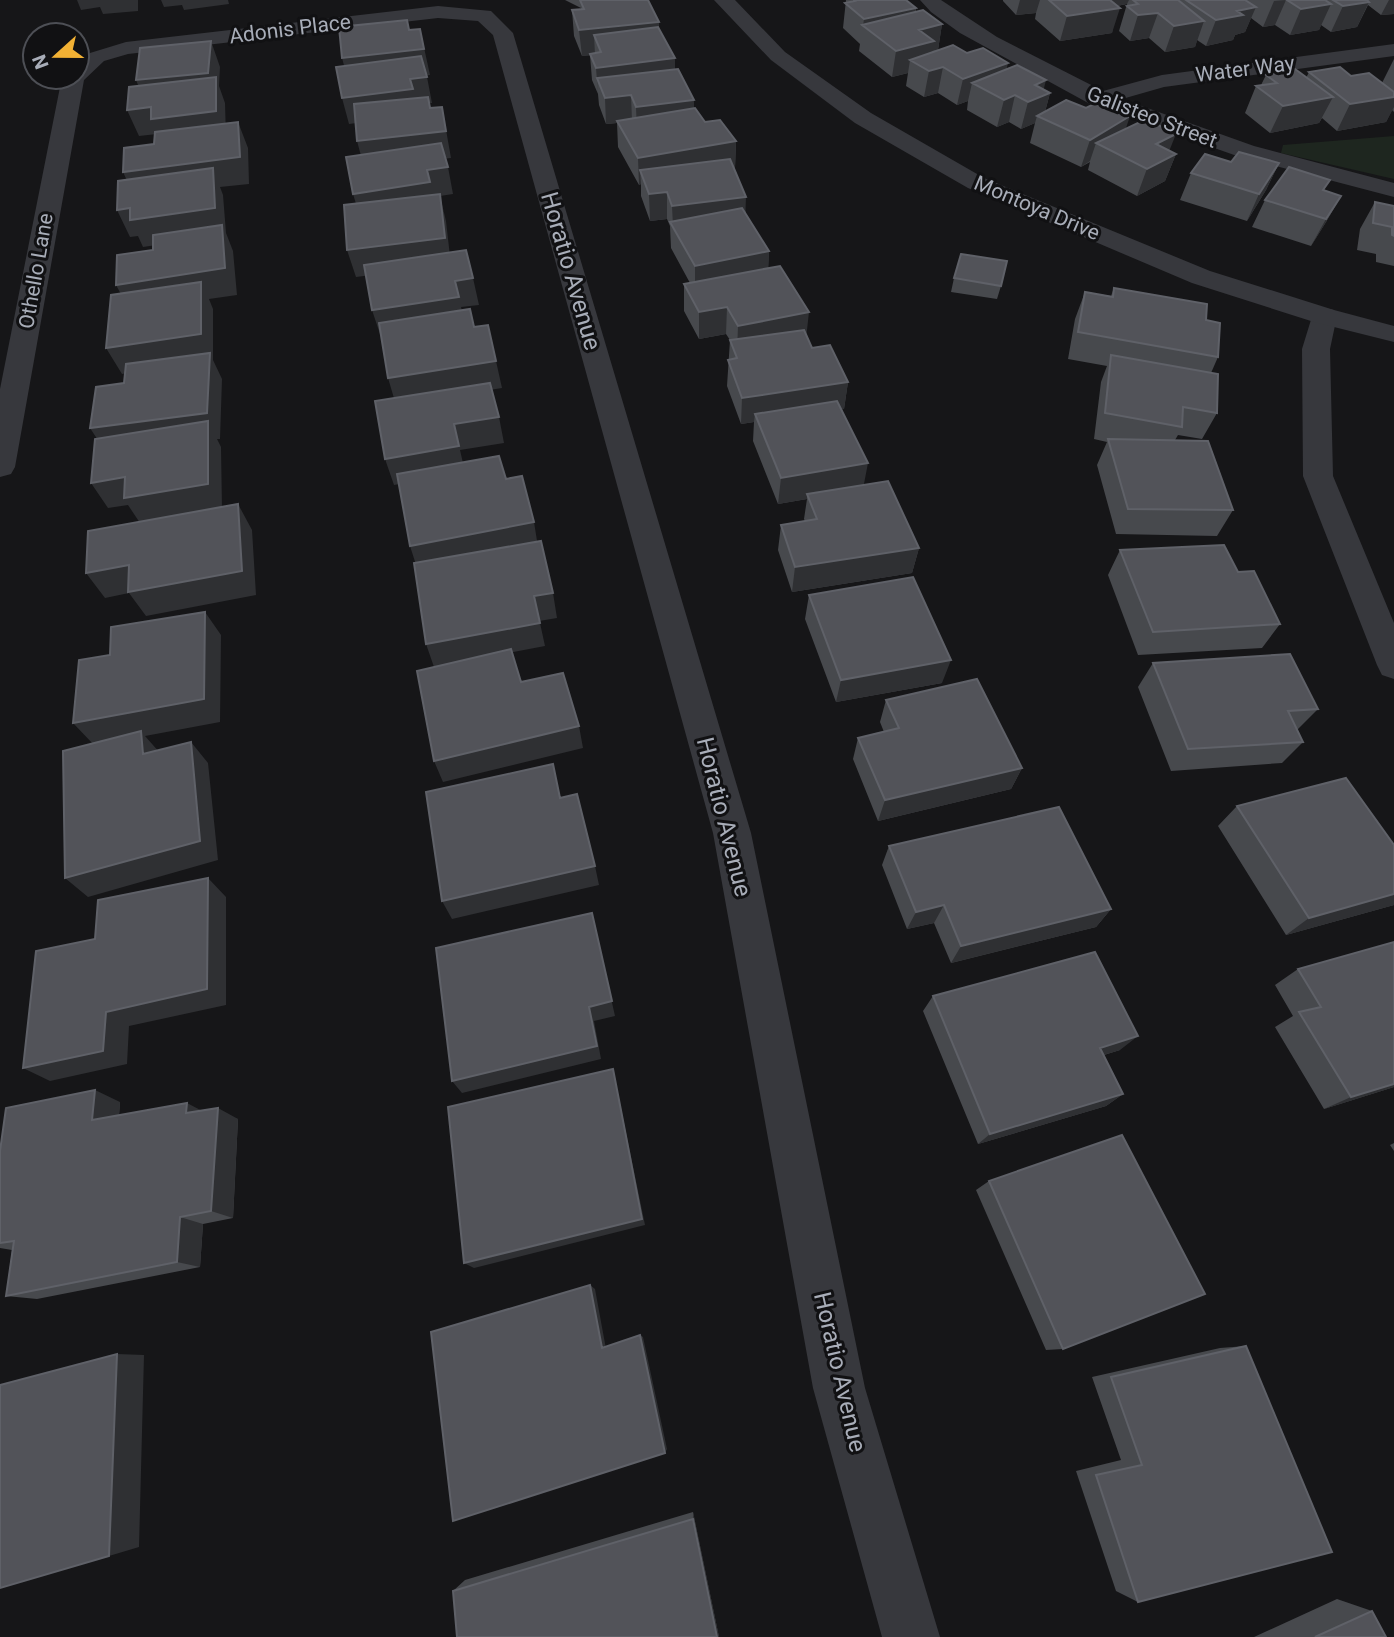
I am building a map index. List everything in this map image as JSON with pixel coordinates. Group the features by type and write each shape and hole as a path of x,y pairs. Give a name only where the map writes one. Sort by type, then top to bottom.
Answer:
{"street":[{"name":"Montoya Drive","path":"724,0 778,56 863,118 976,183 1201,277 1324,316 1394,334"},
{"name":"Galisteo Street","path":"930,0 987,40 1098,99 1207,139 1322,173 1394,190"},
{"name":"Adonis Place","path":"97,57 126,48 438,12 484,15"},
{"name":"Horatio Avenue","path":"484,15 503,33 732,833 839,1388 911,1637"},
{"name":"Water Way","path":"1098,99 1162,81 1394,50"},
{"name":"Othello Lane","path":"91,62 97,57"},
{"name":"Othello Lane","path":"0,467 69,91"},
{"path":"1324,316 1316,349 1318,476 1380,599 1394,665"}],"shaded area":[{"path":"1394,136 1394,179 1281,153 1283,145"}],"building":[{"path":"580,0 648,0 659,22 579,30 572,10 584,9"},
{"path":"854,0 906,0 916,8 864,19 845,3"},
{"path":"1049,0 1110,0 1120,8 1067,16"},
{"path":"1133,0 1178,0 1204,21 1174,26 1158,13 1138,15 1127,6 1138,4"},
{"path":"1186,0 1245,0 1256,7 1237,11 1243,15 1216,20"},
{"path":"1287,0 1325,0 1331,4 1301,9"},
{"path":"1333,0 1367,0 1369,2 1343,6"},
{"path":"923,10 942,24 919,30 934,41 896,51 862,25"},
{"path":"407,20 409,30 420,29 424,49 342,58 339,27"},
{"path":"658,27 675,58 596,68 590,54 601,52 594,35"},
{"path":"211,41 208,73 136,80 140,48"},
{"path":"953,45 967,53 983,48 1008,63 963,79 943,67 929,71 910,60"},
{"path":"421,56 427,77 410,79 413,89 342,98 336,67"},
{"path":"1017,65 1046,80 1035,85 1050,93 1028,102 1015,95 1004,100 972,83"},
{"path":"1340,67 1351,76 1369,73 1394,92 1394,97 1350,104 1309,72"},
{"path":"678,69 694,100 636,107 631,95 605,98 597,78"},
{"path":"1295,69 1333,97 1283,106 1256,86 1277,83 1266,75"},
{"path":"216,77 216,111 151,119 151,107 127,110 129,87"},
{"path":"428,97 430,108 442,107 446,131 357,141 354,104"},
{"path":"1066,100 1086,108 1098,102 1130,116 1090,140 1037,116"},
{"path":"695,108 705,122 720,120 736,141 638,158 617,121"},
{"path":"1146,119 1176,134 1156,144 1176,154 1147,169 1096,143"},
{"path":"238,122 240,157 123,172 124,148 154,144 155,132"},
{"path":"441,143 448,167 427,170 430,182 353,194 346,157"},
{"path":"1239,152 1279,163 1259,194 1191,173 1205,154 1231,162"},
{"path":"730,159 746,197 672,206 667,192 649,194 640,170"},
{"path":"1289,167 1330,180 1323,190 1341,196 1326,219 1265,200"},
{"path":"213,168 215,208 130,220 130,208 117,210 118,181"},
{"path":"440,194 445,238 347,250 344,205"},
{"path":"1375,202 1394,206 1394,236 1392,227 1373,223"},
{"path":"742,208 769,251 695,266 670,222"},
{"path":"222,225 225,268 116,285 117,255 153,250 153,235"},
{"path":"466,250 473,278 455,281 459,297 372,310 364,265"},
{"path":"961,254 1007,261 1001,286 954,278"},
{"path":"780,266 809,312 738,326 727,307 699,312 684,284"},
{"path":"201,282 201,334 106,348 111,295"},
{"path":"1114,288 1207,304 1206,320 1220,323 1218,357 1078,332 1085,292 1113,297"},
{"path":"470,309 474,327 488,325 496,361 388,378 379,323"},
{"path":"804,330 812,348 830,345 848,382 742,398 728,360 737,358 730,340"},
{"path":"210,353 207,413 90,428 96,387 124,383 126,364"},
{"path":"1111,355 1218,374 1217,413 1183,407 1182,427 1105,413"},
{"path":"490,383 499,417 454,424 459,446 385,459 375,401"},
{"path":"837,401 868,463 781,478 755,414"},
{"path":"208,421 208,484 124,498 125,477 91,483 95,439"},
{"path":"1108,439 1208,441 1233,510 1128,509"},
{"path":"499,456 506,479 522,476 534,522 410,546 397,474"},
{"path":"888,481 919,548 795,567 781,525 817,519 807,494"},
{"path":"238,504 242,571 128,592 129,565 86,573 88,531"},
{"path":"541,541 553,593 534,596 540,623 426,644 414,563"},
{"path":"1224,545 1238,572 1254,571 1280,624 1153,632 1120,550"},
{"path":"913,577 951,660 841,680 809,595"},
{"path":"205,612 204,699 73,723 79,660 110,655 111,627"},
{"path":"511,649 521,682 563,673 579,726 434,761 417,671"},
{"path":"1290,654 1318,709 1288,711 1303,742 1188,749 1153,663"},
{"path":"977,679 1022,768 885,800 858,738 899,728 886,700"},
{"path":"141,731 143,754 191,742 200,841 65,878 63,751"},
{"path":"553,764 560,798 577,794 595,866 442,901 426,792"},
{"path":"1346,778 1394,845 1394,894 1309,918 1237,806"},
{"path":"1059,807 1111,909 961,946 944,905 916,912 889,846"},
{"path":"208,878 207,989 106,1012 103,1051 23,1068 36,951 95,939 98,900"},
{"path":"592,913 612,1001 589,1007 597,1046 452,1081 436,948"},
{"path":"1394,942 1394,1084 1351,1097 1299,1012 1321,1007 1298,969"},
{"path":"1095,952 1138,1036 1100,1048 1123,1094 990,1134 933,996"},
{"path":"613,1069 642,1219 464,1263 448,1107"},
{"path":"95,1090 92,1120 187,1103 186,1113 218,1108 211,1211 180,1217 177,1262 6,1296 14,1241 0,1243 0,1151 6,1108"},
{"path":"1122,1135 1205,1294 1063,1349 989,1181"},
{"path":"590,1285 602,1348 640,1335 665,1453 453,1521 431,1332"},
{"path":"1246,1346 1332,1552 1138,1602 1096,1475 1142,1465 1111,1377"},
{"path":"117,1354 109,1556 0,1588 0,1385"},
{"path":"693,1519 717,1637 457,1637 453,1591"},
{"path":"1372,1611 1386,1637 1315,1637"}]}
